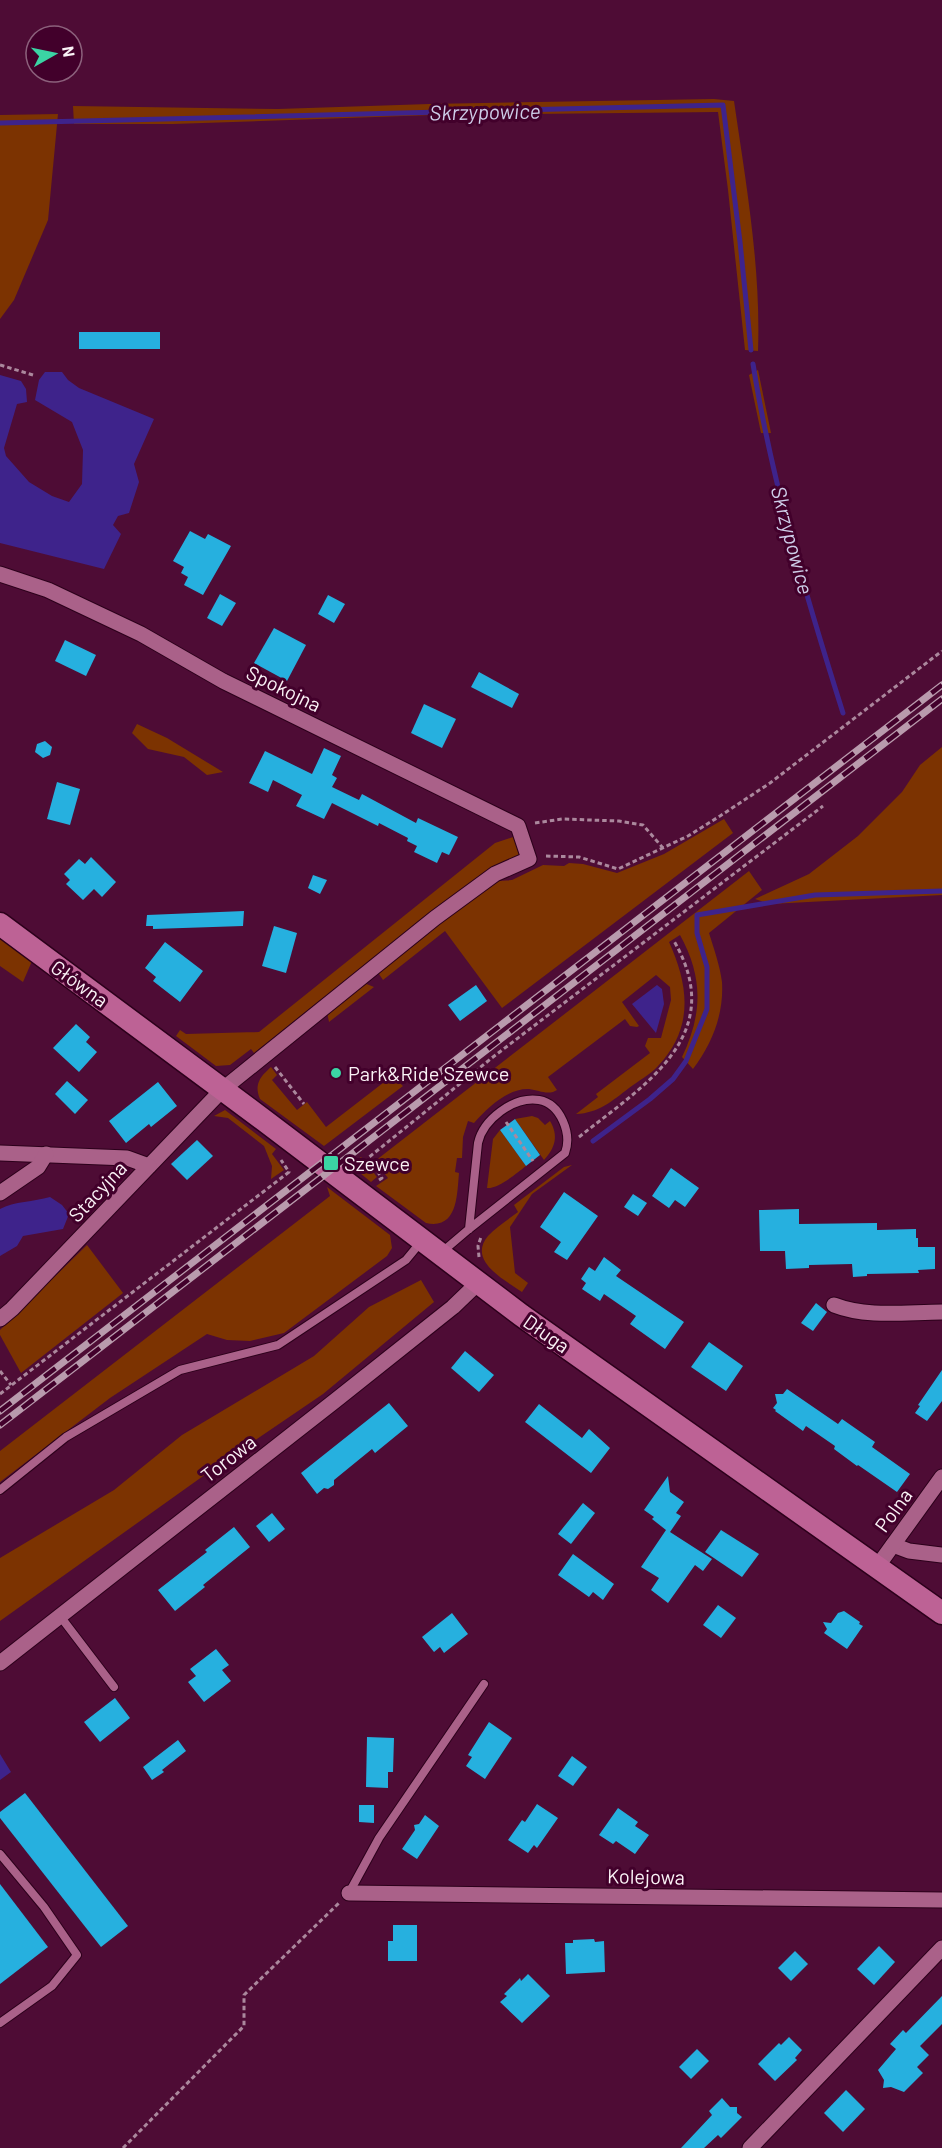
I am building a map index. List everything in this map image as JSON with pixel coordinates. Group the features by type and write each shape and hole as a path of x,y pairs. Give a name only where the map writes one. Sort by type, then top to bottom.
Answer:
{"street":[{"name":"Spokojna","path":"0,574 48,590 141,634 223,681 518,826"},
{"path":"518,826 529,858"},
{"name":"Stacyjna","path":"0,1319 80,1240 223,1089 443,912 495,874 529,858"},
{"name":"Główna","path":"0,924 161,1042"},
{"name":"Długa","path":"161,1042 432,1247 480,1273 529,1320 942,1613"},
{"path":"0,1153 127,1158 149,1166"},
{"path":"0,1193 38,1167 46,1154"},
{"name":"Torowa","path":"0,1663 453,1307 480,1273"},
{"path":"834,1305 849,1311 942,1312"},
{"name":"Polna","path":"877,1567 942,1477"},
{"path":"893,1545 909,1551 942,1554"},
{"name":"Kolejowa","path":"349,1893 942,1900"},
{"path":"750,2148 942,1948"}],"lane":[{"path":"0,1490 66,1437 180,1370 278,1345 406,1260 469,1229 565,1153 568,1145 563,1121 553,1108 542,1101 521,1101 512,1104 486,1124 479,1138 469,1229"},
{"path":"60,1616 114,1687"},
{"path":"349,1893 380,1838 484,1684"},
{"path":"0,1854 44,1907 77,1955 52,1986 0,2023"}],"path":[{"path":"0,365 33,375"},
{"path":"529,858 553,855 579,857 618,869 688,836 770,783 942,651"},
{"path":"377,1182 382,1178 368,1158 493,1057 823,806"},
{"path":"518,826 562,819 619,821 644,825 663,848"},
{"path":"568,1145 633,1095 669,1060 680,1045 688,1024 692,999 684,959 674,941"},
{"path":"272,1064 304,1104"},
{"path":"499,1114 542,1172"},
{"path":"0,1394 289,1172 276,1154"},
{"path":"480,1273 478,1246 487,1230"},
{"path":"0,1371 11,1385"},
{"path":"123,2148 243,2026 244,1995 349,1893"}],"shaded area":[{"path":"714,99 734,101 755,257 758,351 745,350 718,112 433,115 173,124 74,124 73,106 278,109"},
{"path":"58,114 48,220 14,300 0,319 0,115"},
{"path":"758,370 771,433 761,433 749,375"},
{"path":"45,372 62,372 79,388 154,419 134,464 139,482 129,513 118,516 113,525 121,534 104,569 0,543 0,375 21,381 26,389 27,402 17,404 4,448 6,456 29,482 52,496 69,502 82,484 83,450 72,422 35,400 39,380"},
{"path":"137,724 167,738 223,772 207,775 184,757 148,749 132,733"},
{"path":"942,747 942,895 770,904 755,899 809,874 858,836 902,792 920,765"},
{"path":"724,819 733,833 502,1008 445,931 383,980 377,971 430,929 499,881 512,880 543,865 564,866 569,863 583,864 617,873 664,854"},
{"path":"516,836 523,855 492,867 431,917 254,1053 251,1049 230,1065 216,1066 176,1036 180,1030 186,1034 259,1032 495,843"},
{"path":"749,871 762,890 709,933 722,982 721,1006 711,1039 693,1069 682,1057 694,1025 698,995 693,966 680,935 669,942 676,958 684,991 683,1022 670,1052 651,1072 605,1106 576,1114 598,1097 596,1094 650,1053 645,1046 648,1038 661,1038 671,1000 670,987 656,975 622,1002 639,1026 630,1026 625,1019 548,1077 557,1090 544,1092 529,1089 513,1092 492,1105 474,1123 468,1121 463,1137 462,1158 457,1158 455,1172 459,1173 456,1200 450,1216 444,1221 437,1224 426,1223 376,1186 388,1178 375,1161"},
{"path":"0,937 32,961 23,982 0,966"},
{"path":"364,983 374,987 329,1022 327,1012"},
{"path":"657,985 662,989 664,1004 656,1033 632,1004"},
{"path":"271,1067 277,1075 272,1080 297,1110 307,1102 326,1127 392,1076 403,1086 324,1146 260,1099 259,1081"},
{"path":"225,1110 276,1149 272,1154 284,1170 271,1179 272,1166 264,1146 228,1118 214,1116"},
{"path":"532,1116 545,1125 550,1121 553,1126 555,1137 553,1146 544,1160 515,1119"},
{"path":"500,1130 526,1166 502,1183 487,1188 493,1139"},
{"path":"361,1157 377,1177 371,1182 350,1165"},
{"path":"572,1165 532,1194 510,1227 515,1273 528,1283 522,1292 498,1276 485,1262 482,1254 483,1245 491,1233 518,1212 514,1205 564,1167"},
{"path":"327,1187 390,1235 392,1248 387,1256 284,1333 250,1341 227,1340 207,1334 110,1398 0,1482 0,1451 330,1196"},
{"path":"50,1197 62,1205 69,1214 63,1229 23,1236 17,1246 0,1256 0,1209 11,1204"},
{"path":"87,1245 123,1293 21,1373 0,1335 0,1330"},
{"path":"421,1280 434,1302 323,1394 213,1469 0,1621 0,1558 114,1490 182,1435 314,1356 369,1307"},
{"path":"0,1754 11,1772 0,1780"}],"building":[{"path":"79,332 160,332 160,349 79,349"},
{"path":"190,531 205,539 208,534 231,546 203,595 184,585 188,577 181,573 184,567 173,561"},
{"path":"220,594 236,603 222,626 207,618"},
{"path":"328,595 345,604 334,623 318,614"},
{"path":"274,628 306,645 287,681 254,663"},
{"path":"65,640 96,655 86,676 55,661"},
{"path":"479,672 519,694 512,708 471,687"},
{"path":"424,704 456,719 442,748 411,733"},
{"path":"45,741 52,747 50,755 43,758 35,752 37,744"},
{"path":"324,748 341,756 332,775 337,778 332,787 359,800 362,794 416,823 418,818 458,837 449,855 442,852 437,863 414,852 417,846 407,841 408,838 332,803 324,819 296,806 302,795 273,780 268,792 249,783 265,751 312,774"},
{"path":"57,782 80,789 70,825 47,819"},
{"path":"91,857 116,882 102,897 94,889 83,900 66,884 70,880 64,874 79,859 85,864"},
{"path":"313,875 327,880 320,894 308,888"},
{"path":"244,911 243,926 153,929 153,926 146,926 147,915"},
{"path":"274,926 297,933 286,973 262,966"},
{"path":"165,942 203,971 180,1002 153,981 156,977 145,968"},
{"path":"476,985 487,1001 460,1021 448,1005"},
{"path":"76,1024 90,1037 86,1042 97,1052 79,1072 53,1048"},
{"path":"67,1081 88,1100 75,1114 55,1094"},
{"path":"158,1082 177,1106 151,1127 149,1124 126,1143 109,1121"},
{"path":"515,1119 540,1155 526,1166 500,1130"},
{"path":"197,1140 213,1156 187,1180 171,1164"},
{"path":"671,1168 699,1188 685,1207 675,1200 669,1208 652,1196"},
{"path":"564,1192 598,1216 567,1260 554,1252 561,1242 540,1227"},
{"path":"633,1194 647,1203 638,1216 624,1207"},
{"path":"799,1209 799,1224 877,1223 877,1230 916,1229 918,1247 935,1247 935,1269 918,1270 919,1273 867,1274 867,1276 853,1277 852,1264 809,1265 809,1268 786,1269 785,1251 760,1251 759,1210"},
{"path":"604,1257 621,1270 616,1276 684,1322 665,1349 630,1324 636,1316 604,1294 600,1301 582,1289 586,1283 581,1279 589,1267 595,1271"},
{"path":"816,1303 827,1312 813,1331 801,1323"},
{"path":"709,1342 743,1366 726,1391 691,1367"},
{"path":"465,1351 494,1375 479,1392 451,1368"},
{"path":"942,1370 942,1401 927,1421 915,1413"},
{"path":"787,1389 838,1424 842,1419 875,1442 872,1447 910,1474 897,1492 857,1466 834,1449 835,1446 806,1426 803,1431 775,1411 773,1408 777,1403 775,1394 783,1394"},
{"path":"389,1403 408,1426 375,1453 372,1449 334,1480 334,1485 328,1489 324,1488 317,1494 301,1473"},
{"path":"539,1404 582,1438 589,1429 610,1448 591,1473 525,1422"},
{"path":"668,1476 670,1492 684,1502 676,1513 681,1516 670,1532 712,1559 703,1571 695,1565 668,1603 651,1590 659,1578 641,1567 666,1530 644,1510"},
{"path":"583,1503 595,1513 571,1544 558,1534"},
{"path":"272,1513 285,1529 269,1542 256,1526"},
{"path":"234,1527 250,1547 175,1611 158,1590 207,1552 205,1550"},
{"path":"721,1530 759,1554 742,1577 705,1552"},
{"path":"573,1554 614,1584 603,1600 593,1592 589,1597 558,1575"},
{"path":"718,1605 736,1618 721,1638 703,1625"},
{"path":"844,1611 863,1626 847,1649 824,1633 827,1629 823,1622 831,1623 838,1613"},
{"path":"452,1613 468,1634 444,1653 440,1647 434,1652 422,1637"},
{"path":"216,1649 229,1665 222,1670 231,1681 204,1702 188,1682 196,1676 190,1669"},
{"path":"115,1698 130,1718 100,1742 84,1722"},
{"path":"489,1722 512,1738 485,1779 466,1766 472,1757 468,1755"},
{"path":"367,1737 394,1738 393,1772 388,1772 388,1788 366,1787"},
{"path":"178,1740 186,1751 152,1780 143,1767"},
{"path":"572,1756 587,1767 573,1786 558,1776"},
{"path":"25,1793 128,1926 101,1947 0,1818 0,1812"},
{"path":"537,1804 558,1818 537,1848 534,1845 528,1853 508,1840 522,1820 525,1822"},
{"path":"359,1805 374,1805 374,1823 359,1822"},
{"path":"618,1808 638,1822 635,1826 649,1835 635,1854 616,1841 613,1844 599,1835"},
{"path":"425,1815 439,1826 417,1859 402,1849 415,1830 414,1825 419,1824"},
{"path":"0,1884 48,1947 0,1984"},
{"path":"393,1925 417,1925 417,1961 388,1961 388,1941 393,1941"},
{"path":"594,1939 595,1942 604,1941 605,1972 566,1974 565,1943 573,1943 573,1940"},
{"path":"879,1946 895,1962 874,1985 857,1969"},
{"path":"795,1951 808,1964 791,1981 778,1968"},
{"path":"528,1974 550,1996 522,2023 500,2002 507,1996 504,1994 520,1978 521,1981"},
{"path":"942,1996 942,2024 920,2046 929,2055 917,2067 923,2073 904,2092 891,2087 883,2088 884,2080 878,2070 896,2049 890,2044 903,2030 906,2033"},
{"path":"789,2037 802,2050 795,2058 797,2060 775,2081 758,2064 779,2043 781,2045"},
{"path":"697,2049 709,2061 691,2079 679,2067"},
{"path":"846,2090 865,2109 843,2132 824,2113"},
{"path":"722,2098 730,2107 737,2107 737,2113 742,2117 721,2138 718,2135 704,2148 681,2148 712,2115 709,2111"}],"waterway":[{"name":"Skrzypowice","path":"0,123 723,105 751,350"},
{"name":"Skrzypowice","path":"753,364 780,497 843,713"},
{"path":"593,1141 650,1099 673,1079 686,1061 707,1009 707,967 697,933 697,915 815,895 942,891"}],"railway":[{"path":"0,1411 942,685"},
{"path":"0,1425 942,699"}],"place":[{"name":"Park&Ride Szewce","path":"336,1073"},
{"name":"Szewce","path":"331,1163"}]}
